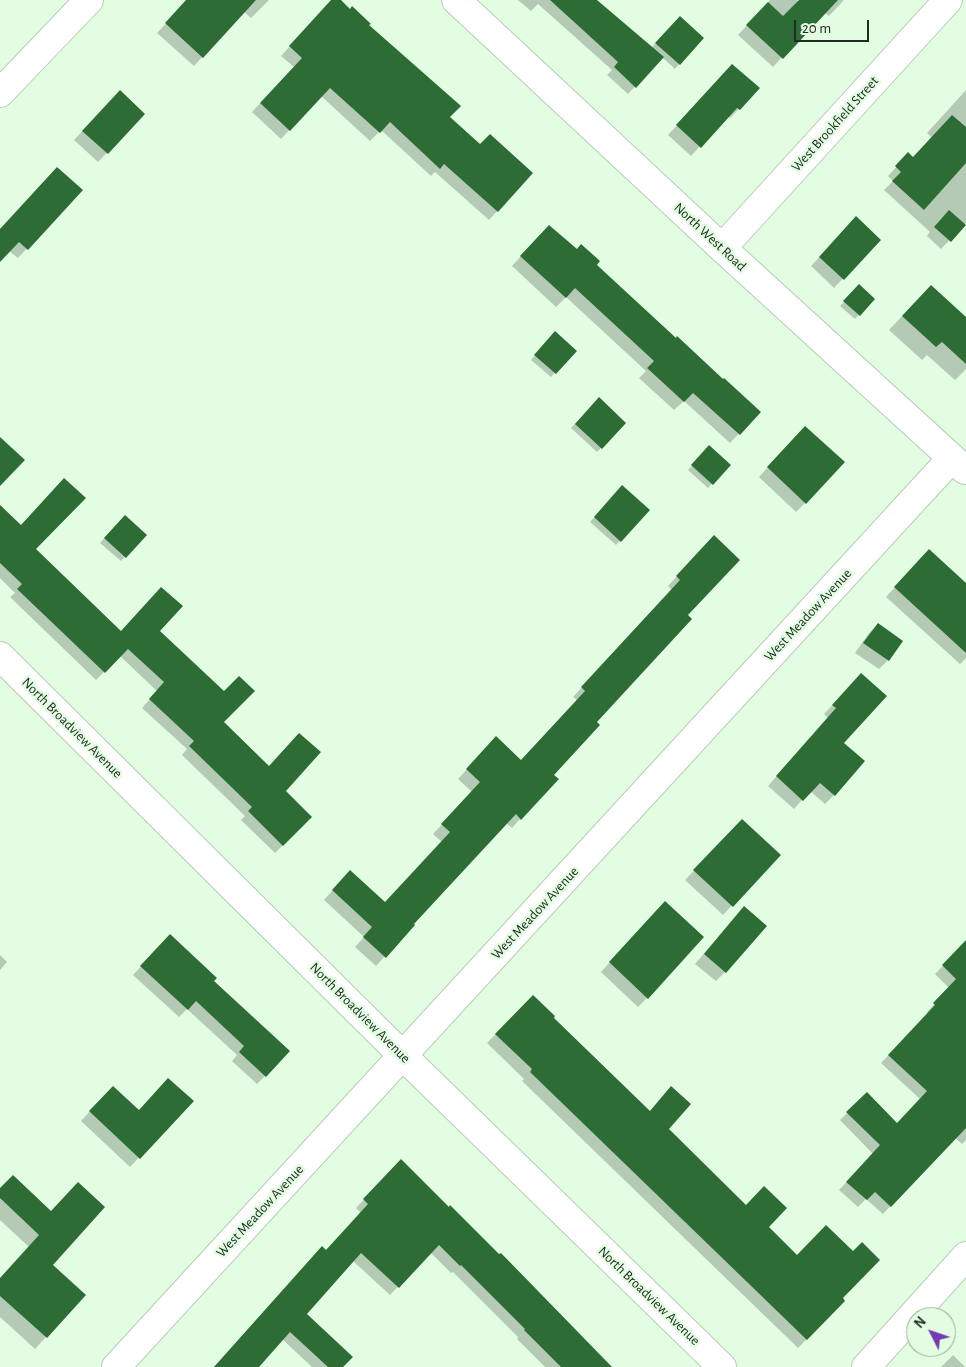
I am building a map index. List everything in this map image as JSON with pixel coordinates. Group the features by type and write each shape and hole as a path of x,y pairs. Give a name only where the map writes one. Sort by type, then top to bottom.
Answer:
{"street":[{"path":"0,93 89,0"},
{"name":"North West Road","path":"456,0 722,248 959,464"},
{"name":"West Brookfield Street","path":"722,248 948,0"},
{"name":"West Meadow Avenue","path":"116,1367 404,1056 959,464"},
{"name":"North Broadview Avenue","path":"0,656 404,1056 722,1367"},
{"path":"866,1367 966,1256"}],"building":[{"path":"186,0 256,0 203,58 165,23"},
{"path":"331,0 341,0 350,9 352,6 371,24 369,25 461,106 450,117 480,144 490,134 533,173 498,212 444,164 440,169 390,122 380,133 330,88 290,131 260,103 302,58 289,46"},
{"path":"550,0 597,0 664,57 636,88 614,67 618,62"},
{"path":"799,0 838,0 783,59 746,25 768,2 783,16"},
{"path":"680,16 704,38 680,65 655,43"},
{"path":"732,64 760,88 740,110 737,108 701,148 676,125"},
{"path":"120,90 145,114 108,154 82,131"},
{"path":"952,115 966,127 966,163 924,210 892,181 901,172 895,166 908,152 913,157"},
{"path":"57,167 83,190 28,250 19,242 0,262 0,229"},
{"path":"949,210 966,225 951,242 934,227"},
{"path":"856,216 881,240 844,280 819,257"},
{"path":"549,225 577,249 581,244 600,261 597,265 676,338 677,336 761,412 740,435 693,393 684,402 647,368 654,361 575,288 566,298 520,256"},
{"path":"859,284 875,299 860,316 843,301"},
{"path":"931,285 966,317 966,364 942,342 936,347 902,316"},
{"path":"555,331 577,351 556,374 534,355"},
{"path":"599,397 626,423 602,449 575,424"},
{"path":"805,426 845,462 806,504 767,467"},
{"path":"0,437 25,460 0,486"},
{"path":"709,445 731,465 713,485 691,465"},
{"path":"64,478 86,498 36,549 121,631 161,587 183,606 160,631 224,691 239,676 255,691 224,722 269,766 299,733 321,752 286,791 312,817 283,846 248,811 252,807 189,746 194,741 149,699 164,682 128,649 105,673 17,589 22,584 0,563 0,505 21,525"},
{"path":"622,485 650,510 621,542 594,517"},
{"path":"125,515 147,535 126,558 104,538"},
{"path":"714,535 740,560 688,615 692,619 597,722 600,725 554,775 559,779 521,820 516,814 414,924 386,958 363,937 372,927 332,890 350,870 385,902 450,832 441,824 480,782 466,769 496,736 521,760 585,691 581,687 680,580 676,576"},
{"path":"929,549 966,583 966,653 894,587"},
{"path":"878,623 903,641 889,661 863,643"},
{"path":"861,673 887,696 844,743 865,761 835,796 820,783 803,801 776,776 836,708 832,705"},
{"path":"742,819 781,855 733,907 693,870"},
{"path":"665,901 704,937 648,999 609,962"},
{"path":"744,906 767,926 726,973 704,954"},
{"path":"170,934 217,978 214,981 290,1051 266,1077 239,1052 244,1046 196,1001 188,1010 140,966"},
{"path":"966,940 966,1128 891,1207 875,1192 867,1200 846,1182 880,1145 846,1112 867,1092 897,1123 927,1091 888,1055 935,1005 933,1003 956,979 942,965"},
{"path":"533,995 555,1016 554,1018 650,1111 671,1086 691,1104 669,1129 746,1205 764,1186 787,1208 769,1227 797,1255 826,1225 853,1251 862,1242 880,1260 843,1298 845,1301 807,1340 530,1072 532,1069 495,1034"},
{"path":"168,1078 194,1101 140,1159 89,1111 113,1086 139,1110"},
{"path":"401,1159 499,1254 501,1253 612,1367 561,1367 439,1245 399,1288 361,1253 307,1314 353,1357 343,1367 328,1367 290,1332 259,1367 214,1367 322,1246 326,1250 368,1204 363,1199"},
{"path":"13,1175 51,1211 78,1182 105,1207 53,1265 86,1295 47,1338 0,1296 0,1278 39,1235 0,1198 0,1188"}]}
